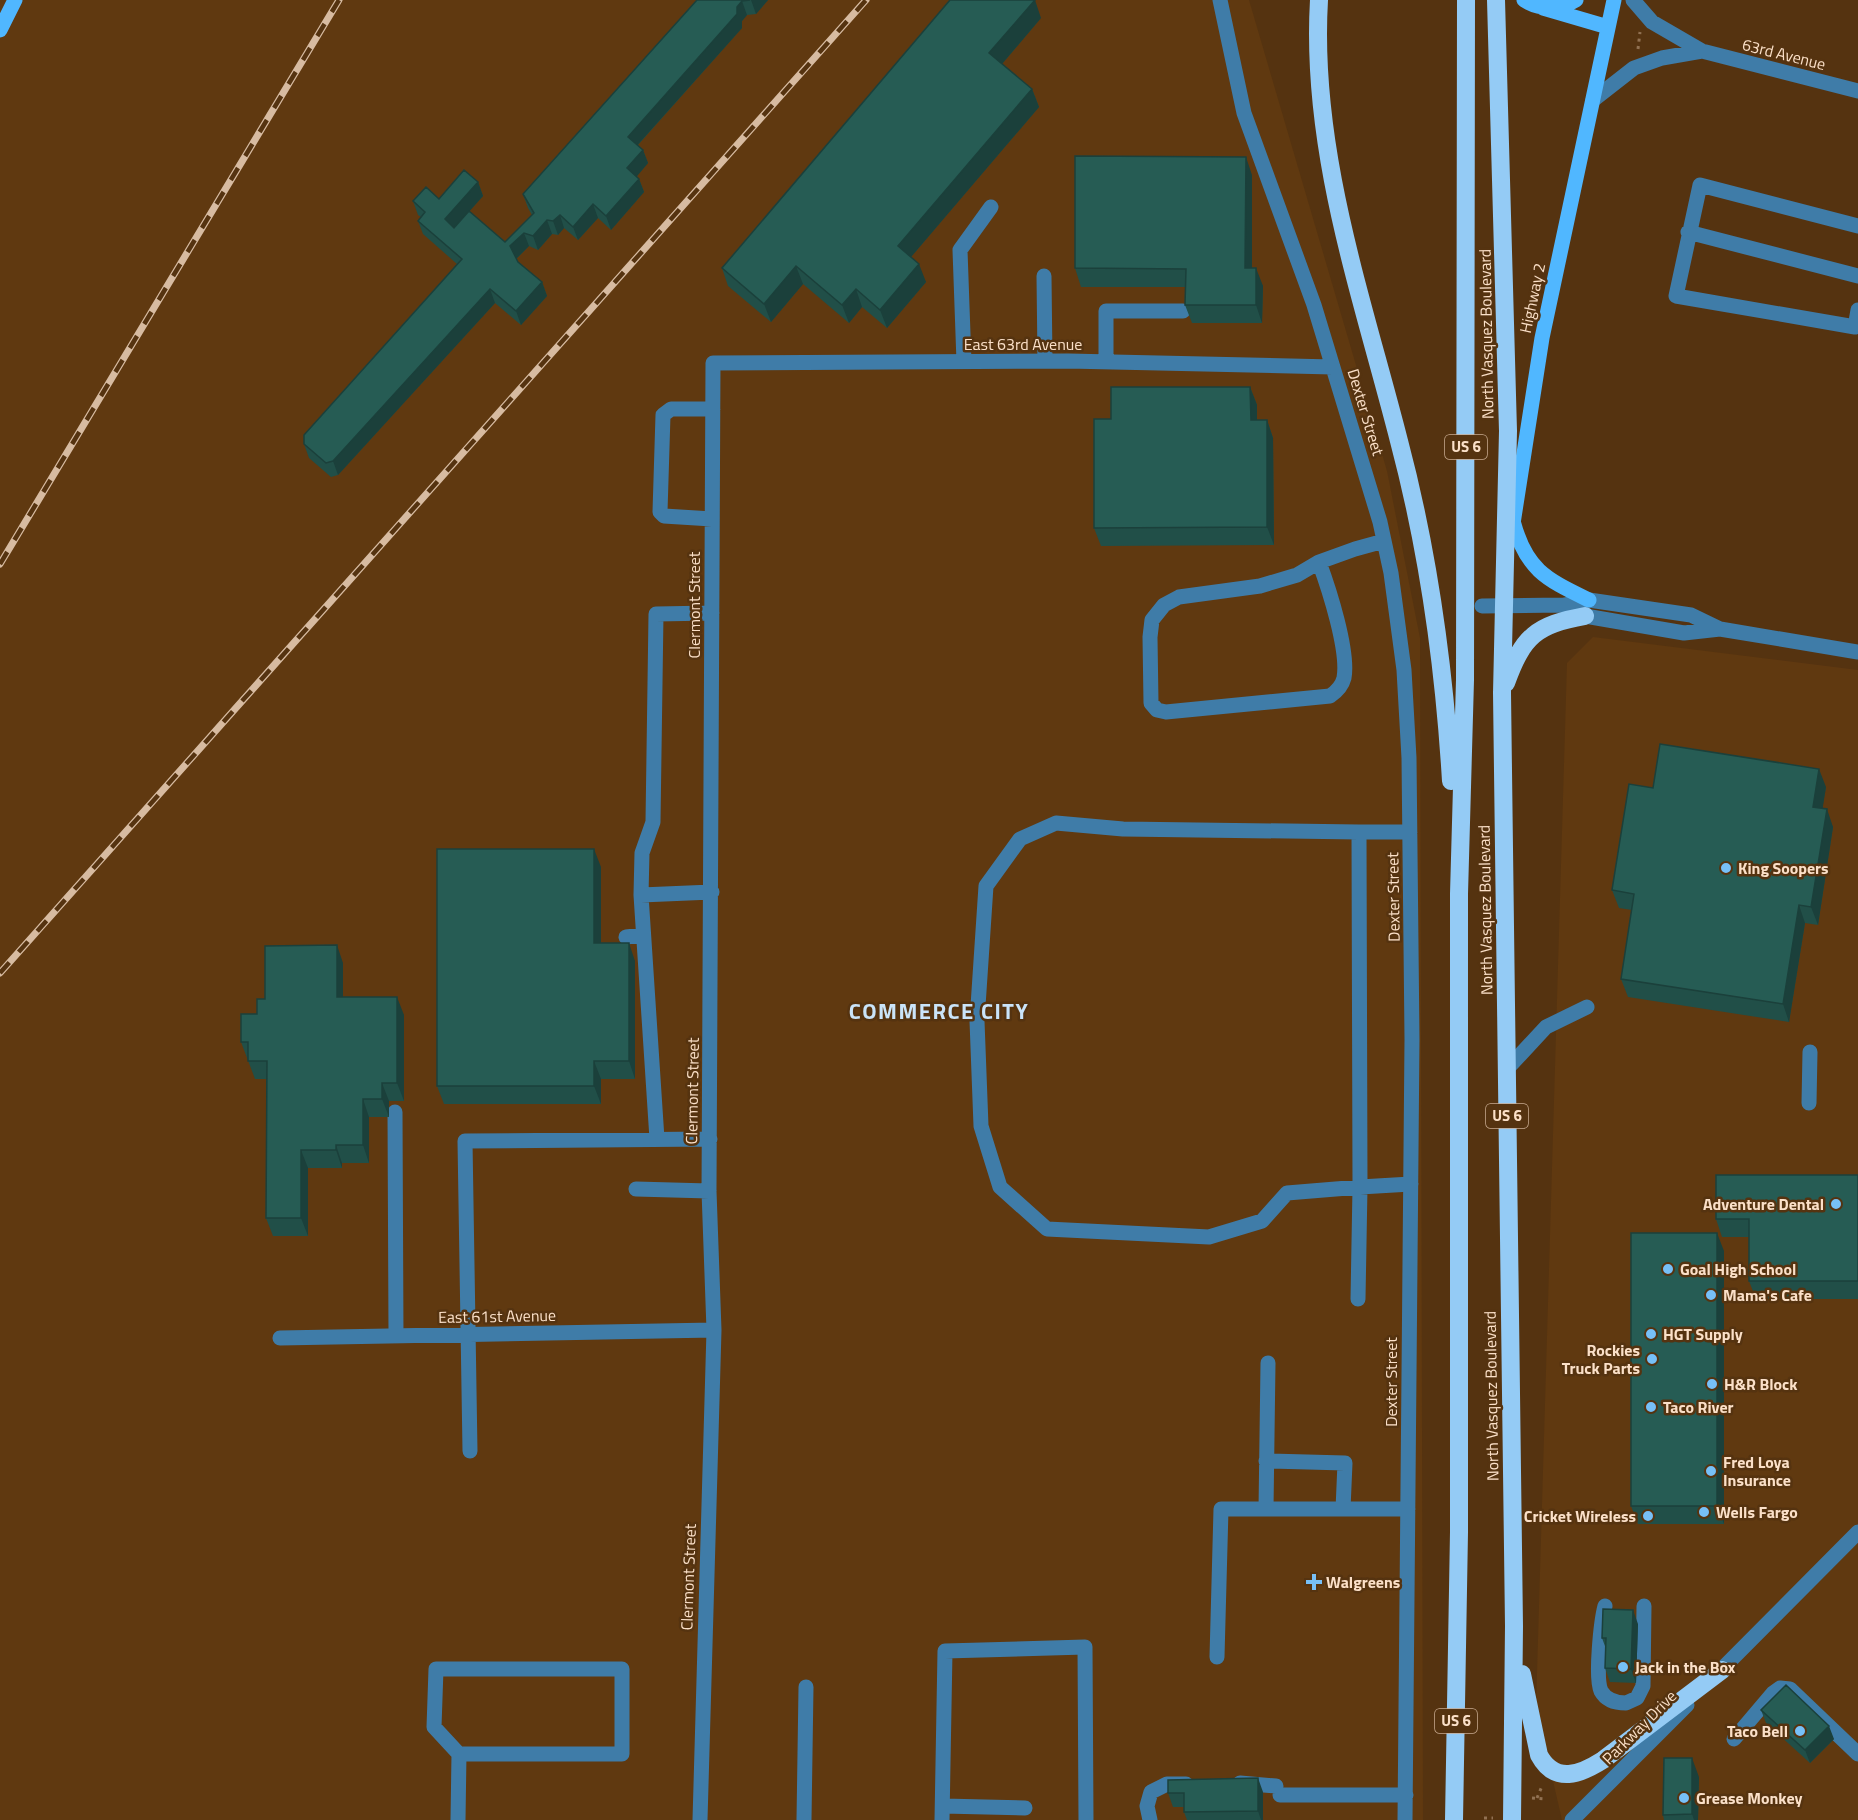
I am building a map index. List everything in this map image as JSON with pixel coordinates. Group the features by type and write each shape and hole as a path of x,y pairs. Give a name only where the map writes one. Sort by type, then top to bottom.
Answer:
{"highway":[{"path":"1319,0 1319,83 1335,191 1347,247 1416,506 1436,609 1450,729 1459,894"},
{"name":"North Vasquez Boulevard","path":"1454,1820 1459,1622 1459,894 1466,680 1467,0"},
{"name":"North Vasquez Boulevard","path":"1496,0 1508,431 1502,693 1514,1626 1512,1820"},
{"path":"1502,693 1520,649 1546,625 1587,608"},
{"path":"1514,1626 1527,1707 1539,1755 1548,1767 1565,1774 1584,1772 1603,1760 1722,1670"}],"main road":[{"path":"1524,0 1543,8 1608,27"},
{"path":"1543,8 1567,6 1576,0"},
{"name":"Highway 2","path":"1503,606 1542,338 1614,0"},
{"path":"0,30 8,4"},
{"path":"1514,521 1520,547 1532,564 1587,608"}],"street":[{"name":"Dexter Street","path":"1220,0 1244,113 1333,367 1384,541 1404,670 1410,832 1411,1184 1405,1820"},
{"name":"63rd Avenue","path":"1634,0 1652,22 1702,51 1858,91"},
{"name":"63rd Avenue","path":"1593,99 1634,68 1662,58 1702,51"},
{"path":"1858,226 1700,185 1676,296 1855,327 1858,309"},
{"path":"963,362 960,250 991,207"},
{"path":"1688,232 1858,276"},
{"path":"1044,276 1045,362"},
{"path":"1106,362 1106,311 1183,311"},
{"name":"East 63rd Avenue","path":"712,363 1106,362 1333,367"},
{"name":"Clermont Street","path":"700,1820 714,1330 710,1191 712,363"},
{"path":"712,409 671,409 663,415 660,512 664,516 712,519"},
{"path":"1319,562 1335,614 1344,668 1344,680 1337,691 1330,696 1166,712 1157,710 1151,703 1150,637 1152,620 1164,605 1179,597 1260,586 1297,575 1319,562 1384,541"},
{"path":"1482,606 1564,605 1587,608 1684,633 1720,629 1858,652"},
{"path":"657,1139 641,895 642,853 653,822 656,614 712,613"},
{"path":"1410,832 1123,829 1056,823 1020,839 986,886 977,1021 981,1126 1000,1187 1047,1229 1209,1237 1262,1221 1287,1193 1411,1184"},
{"path":"1358,1299 1359,832"},
{"path":"641,895 712,891"},
{"path":"626,936 643,935"},
{"path":"1507,1069 1546,1027 1587,1007"},
{"path":"1809,1103 1810,1052"},
{"path":"395,1112 396,1336"},
{"path":"470,1451 465,1140 710,1139"},
{"path":"636,1189 710,1191"},
{"name":"East 61st Avenue","path":"280,1338 714,1330"},
{"path":"1266,1509 1268,1363"},
{"path":"1266,1461 1345,1462 1343,1509"},
{"path":"1217,1657 1221,1509 1408,1509"},
{"name":"Parkway Drive","path":"1576,1818 1858,1532"},
{"path":"1605,1606 1600,1623 1600,1688 1607,1698 1626,1703 1637,1698 1643,1686 1644,1606"},
{"path":"1025,1808 943,1813 945,1651 1085,1647 1086,1820"},
{"path":"458,1820 459,1754 434,1727 436,1669 621,1669 621,1754 459,1754"},
{"path":"804,1820 806,1687"},
{"path":"1734,1739 1773,1693 1780,1688 1790,1689 1858,1754"},
{"path":"1149,1820 1147,1806 1151,1792 1167,1784 1202,1784"},
{"path":"1226,1784 1278,1790 1406,1795"}],"path":[{"path":"1640,53 1638,44 1641,24"},
{"path":"1538,1798 1542,1785"},
{"path":"1532,1797 1546,1799"},
{"path":"1484,1818 1493,1818"}],"shaded area":[{"path":"0,0 1249,0 1387,471 1420,638 1423,1820 0,1820"},
{"path":"1593,637 1858,670 1858,1820 1562,1820 1536,1707 1567,663"}],"building":[{"path":"697,0 750,0 742,1 737,7 737,14 628,137 643,150 627,168 639,179 606,216 593,204 573,227 560,215 553,221 547,220 533,236 524,233 510,246 518,262 542,282 516,311 490,289 333,461 326,463 304,444 304,435 462,259 418,221 425,212 413,201 426,187 439,199 464,170 478,182 445,219 454,228 469,211 505,242 534,213 523,194"},
{"path":"950,0 1035,0 989,53 1032,89 898,246 919,264 880,310 856,289 842,305 796,266 764,304 722,268"},
{"path":"1075,156 1246,157 1245,268 1256,268 1256,305 1185,305 1186,269 1075,268"},
{"path":"1111,387 1250,387 1251,420 1267,420 1267,527 1094,528 1094,419 1111,419"},
{"name":"King Soopers","path":"1660,744 1819,769 1813,807 1827,809 1811,907 1799,905 1783,1004 1621,979 1634,894 1612,890 1629,784 1653,788"},
{"path":"437,849 594,849 594,943 629,943 629,1061 594,1061 594,1086 437,1086"},
{"path":"337,945 337,997 397,997 397,1083 382,1083 382,1099 363,1099 363,1145 336,1145 336,1150 301,1150 301,1218 266,1218 267,1061 248,1061 248,1042 241,1042 241,1014 257,1014 257,999 265,999 265,946"},
{"path":"1716,1175 1858,1175 1858,1281 1749,1281 1749,1219 1716,1219"},
{"path":"1631,1233 1717,1233 1717,1506 1631,1506"},
{"name":"Jack in the Box","path":"1603,1609 1633,1610 1631,1669 1605,1668 1606,1638 1602,1638"},
{"name":"Taco Bell","path":"1786,1685 1829,1726 1805,1750 1761,1710"},
{"path":"1664,1758 1692,1758 1692,1814 1663,1815"},
{"path":"1258,1778 1258,1811 1184,1812 1184,1793 1168,1793 1168,1780"}],"railway":[{"path":"0,564 339,0"},
{"path":"0,973 866,0"}],"place":[{"name":"King Soopers","path":"1726,868"},
{"name":"Adventure Dental","path":"1836,1204"},
{"name":"Goal High School","path":"1668,1269"},
{"name":"Mama's Cafe","path":"1711,1295"},
{"name":"HGT Supply","path":"1651,1334"},
{"name":"Rockies Truck Parts","path":"1652,1359"},
{"name":"H&R Block","path":"1712,1384"},
{"name":"Taco River","path":"1651,1407"},
{"name":"Fred Loya Insurance","path":"1711,1471"},
{"name":"Wells Fargo","path":"1704,1512"},
{"name":"Cricket Wireless","path":"1648,1516"},
{"name":"Walgreens","path":"1314,1582"},
{"name":"Jack in the Box","path":"1623,1667"},
{"name":"Taco Bell","path":"1800,1731"},
{"name":"Grease Monkey","path":"1684,1798"}],"district":[{"name":"COMMERCE CITY","path":"939,1011"}]}
